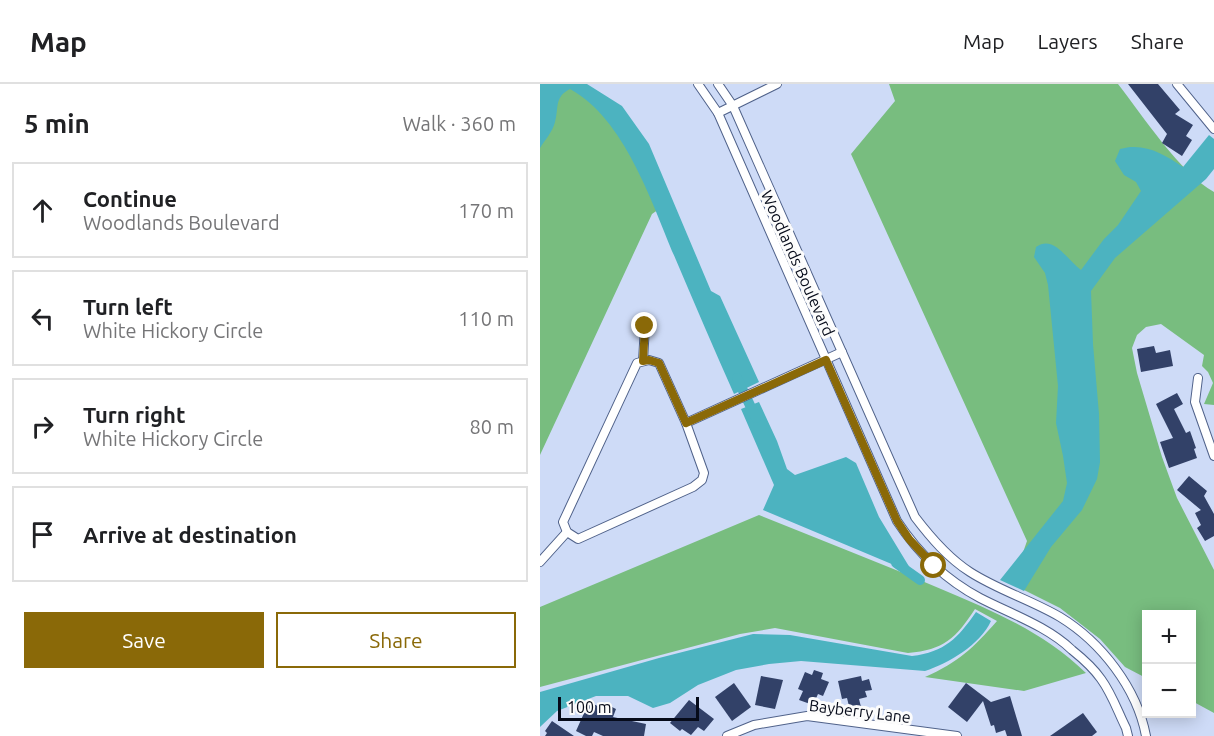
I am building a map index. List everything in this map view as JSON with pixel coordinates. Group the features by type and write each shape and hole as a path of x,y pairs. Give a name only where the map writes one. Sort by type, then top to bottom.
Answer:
{"street":[{"name":"Woodlands Boulevard","path":"698,84 718,113 897,521 909,539 934,566 955,583 979,598 1050,632 1071,648 1101,679 1128,736"},
{"name":"Woodlands Boulevard","path":"718,84 733,106 915,517 932,539 968,571 1060,617 1086,638 1116,669 1143,718 1146,736"},
{"path":"718,113 777,84"},
{"path":"1179,84 1214,129"},
{"path":"643,361 645,326"},
{"path":"686,423 842,352"},
{"path":"649,360 659,363 686,423 704,473 702,480 693,487 578,539 567,532 563,522 637,363 649,360"},
{"path":"1198,378 1195,402 1214,456"},
{"path":"540,562 567,532"},
{"name":"Bayberry Lane","path":"727,736 754,725 807,716 957,736"}],"shaded area":[{"path":"540,84 587,84 622,106 649,144 711,291 720,296 759,382 734,394 647,189 622,142 607,121 590,103 570,89 559,99 554,125 540,148"},
{"path":"570,84 601,101 662,207 652,214 540,455 540,98"},
{"path":"889,84 1118,84 1175,158 1188,172 1214,192 1214,405 1204,404 1213,383 1202,366 1204,355 1161,324 1146,327 1137,335 1132,348 1137,373 1162,457 1177,498 1214,570 1214,713 1196,703 1196,610 1142,610 1142,676 1125,667 1100,639 1060,608 1012,584 1027,541 851,154 895,101"},
{"path":"1209,135 1214,139 1214,169 1206,179 1115,258 1091,291 1099,414 1100,462 1097,479 1082,510 1051,547 1024,591 1000,580 1063,501 1067,483 1056,423 1058,386 1048,285 1045,273 1034,257 1036,247 1043,244 1054,246 1081,270 1104,239 1118,225 1141,191 1136,182 1124,175 1115,161 1120,149 1137,147 1153,150 1183,167"},
{"path":"759,402 787,469 795,475 846,457 856,463 879,517 913,573 763,510 774,485 741,409"},
{"path":"759,515 1000,615 1036,634 1086,673 1024,691 925,677 965,654 997,621 975,609 962,628 948,641 931,649 920,651 908,653 775,628 740,634 540,687 540,607"},
{"path":"976,612 991,621 986,630 963,652 925,671 801,661 769,664 736,670 698,685 670,703 653,708 628,696 596,696 557,711 540,727 540,692 659,658 753,634 790,635 912,656 933,651 950,642"}],"building":[{"path":"1128,84 1158,84 1180,110 1175,114 1193,125 1186,136 1192,140 1182,156 1162,143 1167,134"},
{"path":"1154,346 1156,353 1170,350 1173,366 1141,372 1137,349"},
{"path":"1177,393 1183,404 1174,409 1186,433 1190,431 1197,458 1169,468 1160,442 1173,438 1156,404"},
{"path":"1189,476 1207,491 1204,496 1214,514 1214,536 1205,541 1197,528 1201,525 1195,513 1201,510 1177,490"},
{"path":"814,670 823,673 821,679 829,682 823,696 818,694 813,705 799,700 803,691 798,689 805,672 812,675"},
{"path":"761,676 783,680 775,709 755,705"},
{"path":"861,676 862,681 869,679 872,690 865,691 867,697 859,699 861,707 850,710 847,698 842,699 838,681"},
{"path":"734,683 751,707 732,721 715,697"},
{"path":"966,683 991,702 1010,696 1022,736 1007,736 1005,730 996,733 994,725 991,726 983,701 967,722 948,707"},
{"path":"689,700 714,719 704,731 698,727 691,735 682,729 680,731 670,723"},
{"path":"589,702 604,709 606,704 616,709 613,717 646,724 644,736 603,736 594,732 592,736 586,736 576,731"},
{"path":"1083,713 1097,732 1092,736 1050,736"},
{"path":"552,721 574,736 545,736 547,733 545,731"}],"waterway":[{"path":"737,378 756,418"},
{"path":"896,563 920,580"}],"route":[{"path":"645,326 643,361 659,363 686,423 826,360 897,521 909,539 934,566"}]}
